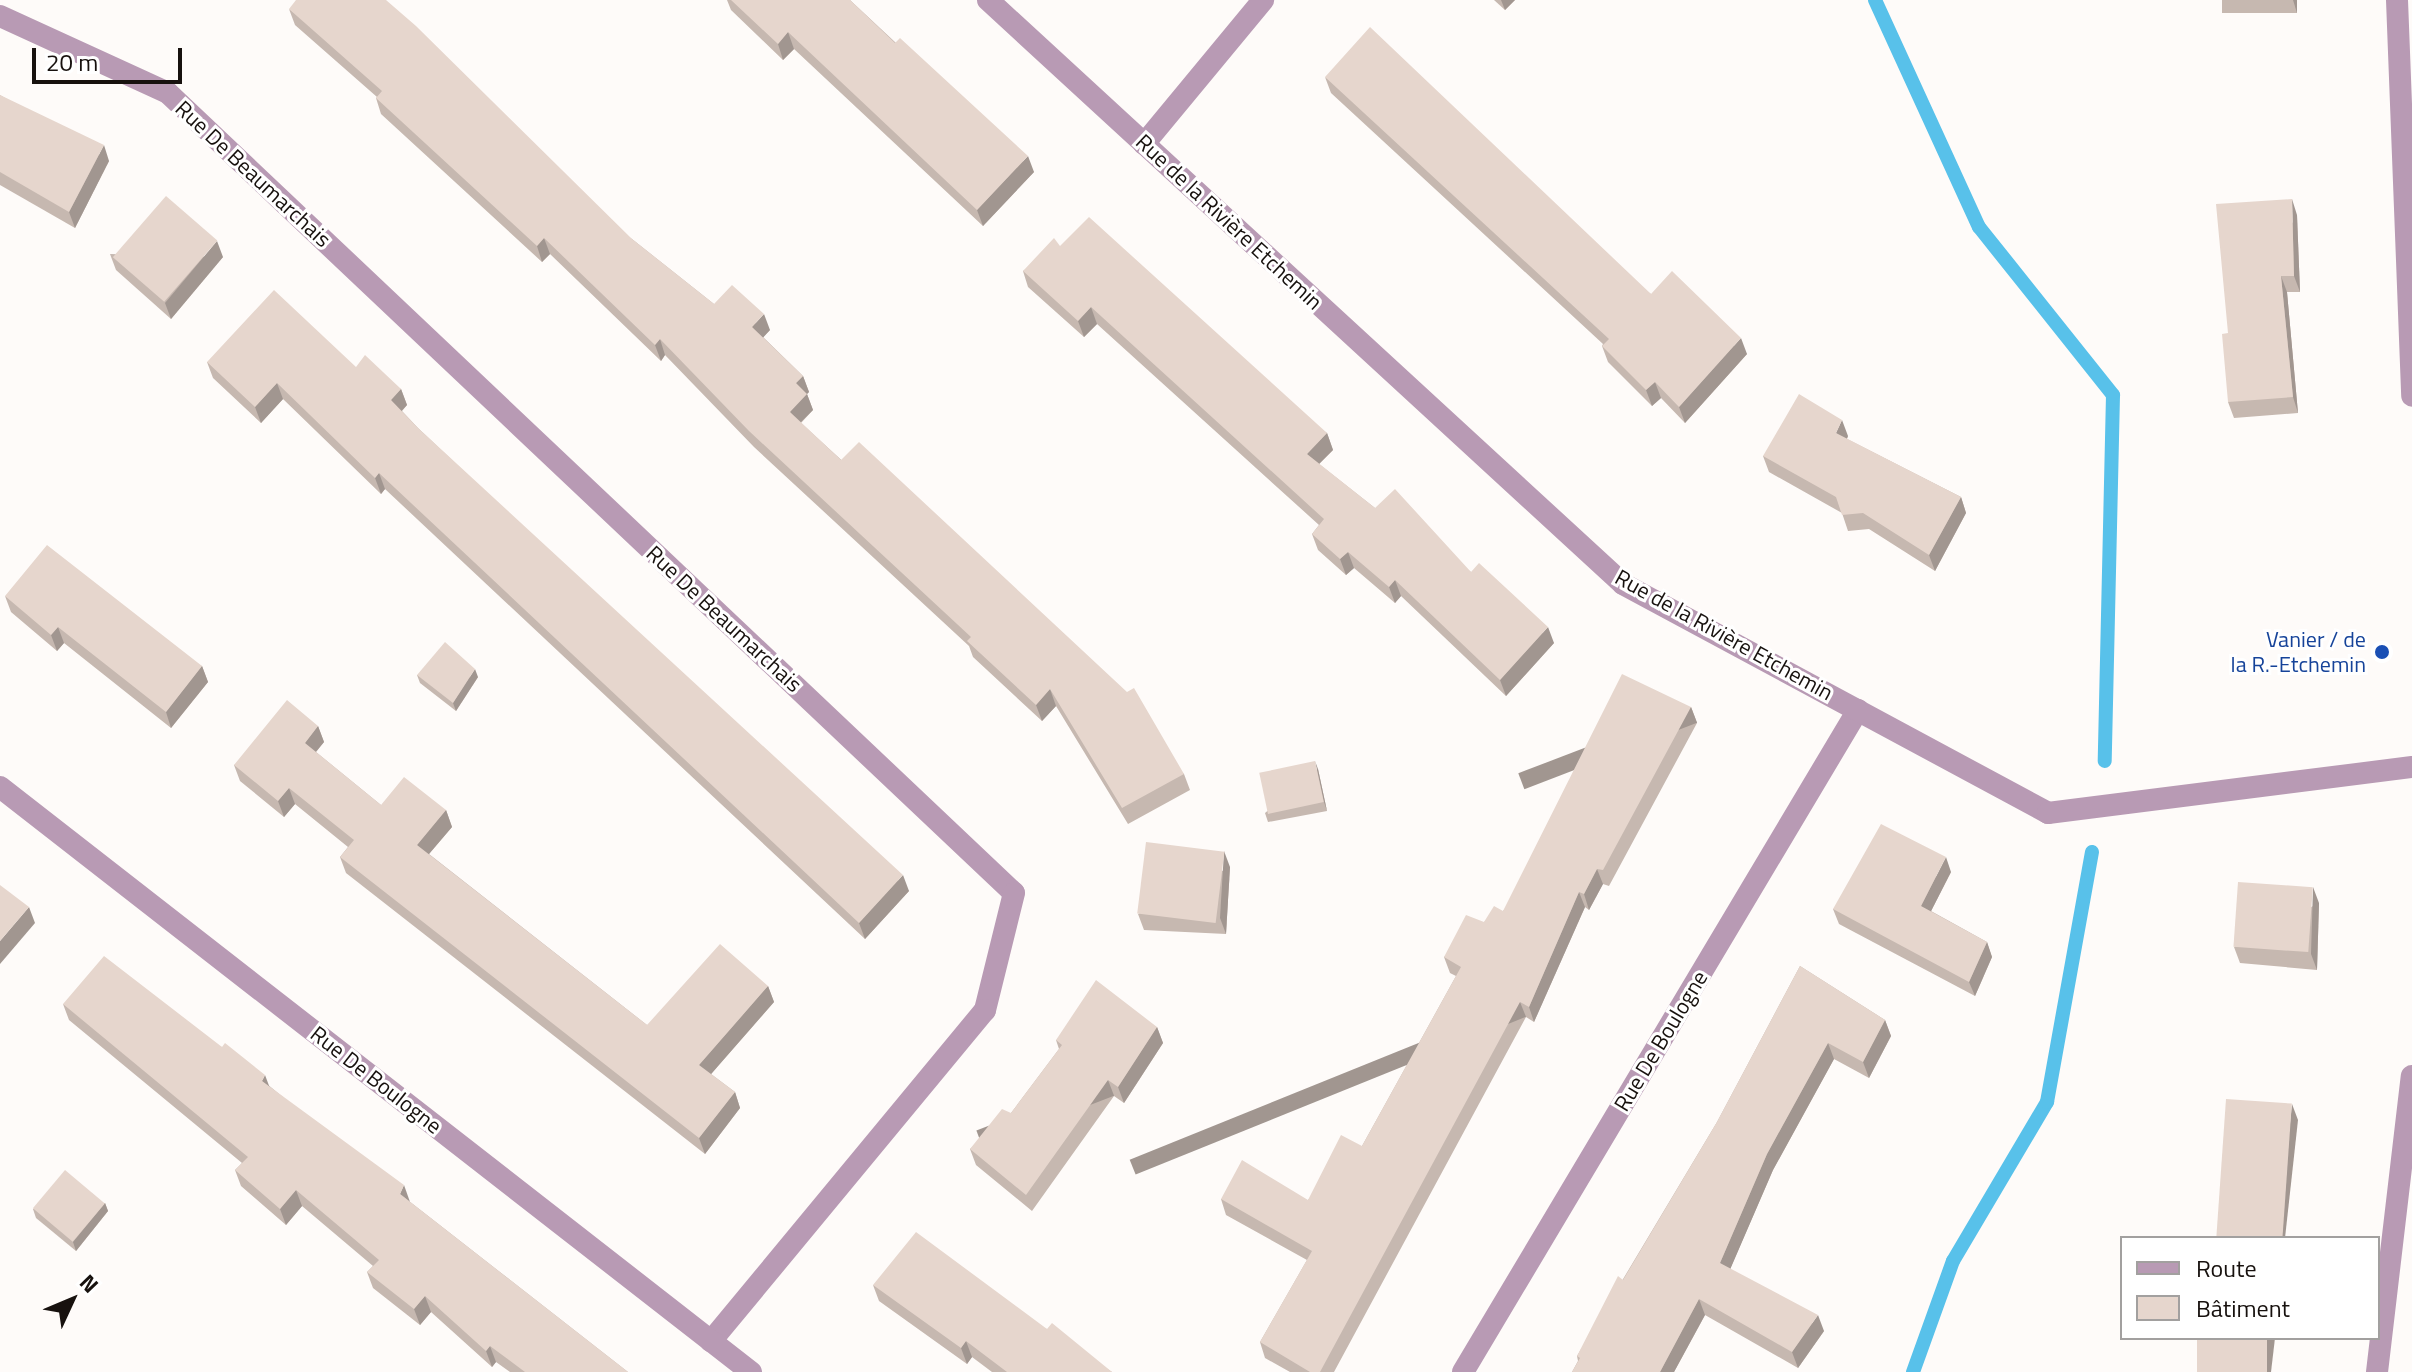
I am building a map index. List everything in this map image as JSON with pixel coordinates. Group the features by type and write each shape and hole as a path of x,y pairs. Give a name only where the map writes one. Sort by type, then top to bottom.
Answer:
{"street":[{"name":"Rue de la Rivière Etchemin","path":"988,0 1623,584 2048,813 2412,767"},
{"path":"1144,144 1263,0"},
{"path":"2397,0 2412,396"},
{"name":"Rue De Beaumarchais","path":"0,16 168,93 1014,893 985,1010 711,1341"},
{"name":"Rue De Boulogne","path":"1463,1372 1858,710"},
{"name":"Rue De Boulogne","path":"0,787 751,1372"},
{"path":"2377,1372 2412,1076"}],"building":[{"path":"296,0 386,0 632,239 714,304 732,285 764,314 752,327 803,376 796,383 807,394 790,412 841,460 859,442 1127,692 1134,688 1184,774 1122,808 1050,689 1036,705 967,641 971,637 749,431 660,339 655,345 544,238 537,246 376,98 382,91 289,9"},
{"path":"731,0 850,0 895,43 900,38 1028,156 977,210 788,32 778,44"},
{"path":"1370,27 1651,294 1672,271 1741,338 1679,407 1655,382 1646,390 1602,346 1609,339 1325,77"},
{"path":"0,95 104,145 69,212 0,172"},
{"path":"166,196 217,241 164,302 113,257"},
{"path":"2292,199 2294,276 2281,276 2293,397 2228,402 2222,334 2228,333 2216,204"},
{"path":"1089,217 1327,433 1307,454 1375,508 1395,489 1471,572 1479,563 1548,627 1500,680 1395,580 1389,587 1348,552 1340,559 1312,534 1324,519 1091,307 1078,321 1023,271 1054,238 1060,246"},
{"path":"274,290 356,367 365,355 401,389 391,400 418,428 903,875 859,923 379,473 375,478 277,383 255,407 207,362"},
{"path":"1799,394 1842,420 1836,433 1961,497 1929,555 1863,513 1842,515 1836,497 1763,456"},
{"path":"47,545 202,666 166,712 58,627 51,635 5,596"},
{"path":"445,642 475,669 453,703 417,675"},
{"path":"1622,674 1691,707 1603,870 1597,869 1584,894 1579,892 1529,1007 1520,1002 1320,1372 1310,1372 1260,1342 1312,1251 1221,1199 1242,1160 1308,1200 1341,1135 1362,1146 1461,967 1444,957 1466,915 1484,922 1494,906 1503,911"},
{"path":"287,700 318,726 305,743 381,805 404,777 446,810 417,845 647,1025 720,944 768,986 699,1065 735,1092 699,1138 340,857 354,840 289,788 278,801 234,765"},
{"path":"1315,761 1324,802 1268,814 1259,773"},
{"path":"1881,824 1946,857 1921,906 1987,942 1969,982 1833,909"},
{"path":"1146,842 1224,852 1216,923 1137,913"},
{"path":"2238,882 2313,887 2308,952 2233,947"},
{"path":"0,885 29,907 0,941"},
{"path":"104,956 222,1047 225,1043 265,1075 262,1081 404,1185 400,1194 628,1372 525,1372 490,1346 486,1351 425,1296 414,1309 367,1272 379,1260 296,1190 280,1209 235,1170 248,1157 63,1004"},
{"path":"1800,966 1885,1020 1863,1062 1828,1043 1767,1154 1720,1263 1818,1315 1792,1352 1699,1299 1660,1372 1572,1372 1580,1358 1577,1356 1618,1276 1623,1280 1717,1122"},
{"path":"1096,980 1157,1027 1118,1087 1108,1080 1026,1195 970,1149 1002,1109 1011,1113 1062,1045 1056,1040"},
{"path":"2226,1099 2292,1104 2283,1236 2216,1236"},
{"path":"65,1170 105,1203 73,1242 33,1208"},
{"path":"916,1232 1047,1329 1052,1323 1112,1372 1007,1372 966,1341 961,1348 873,1285"},
{"path":"2197,1340 2267,1340 2267,1372 2197,1372"}],"waterway":[{"path":"1875,0 1979,227 2113,395 2105,761"},
{"path":"1913,1372 1953,1261 2047,1102 2092,852"}],"place":[{"name":"Vanier / de la R.-Etchemin","path":"2382,652"}]}
